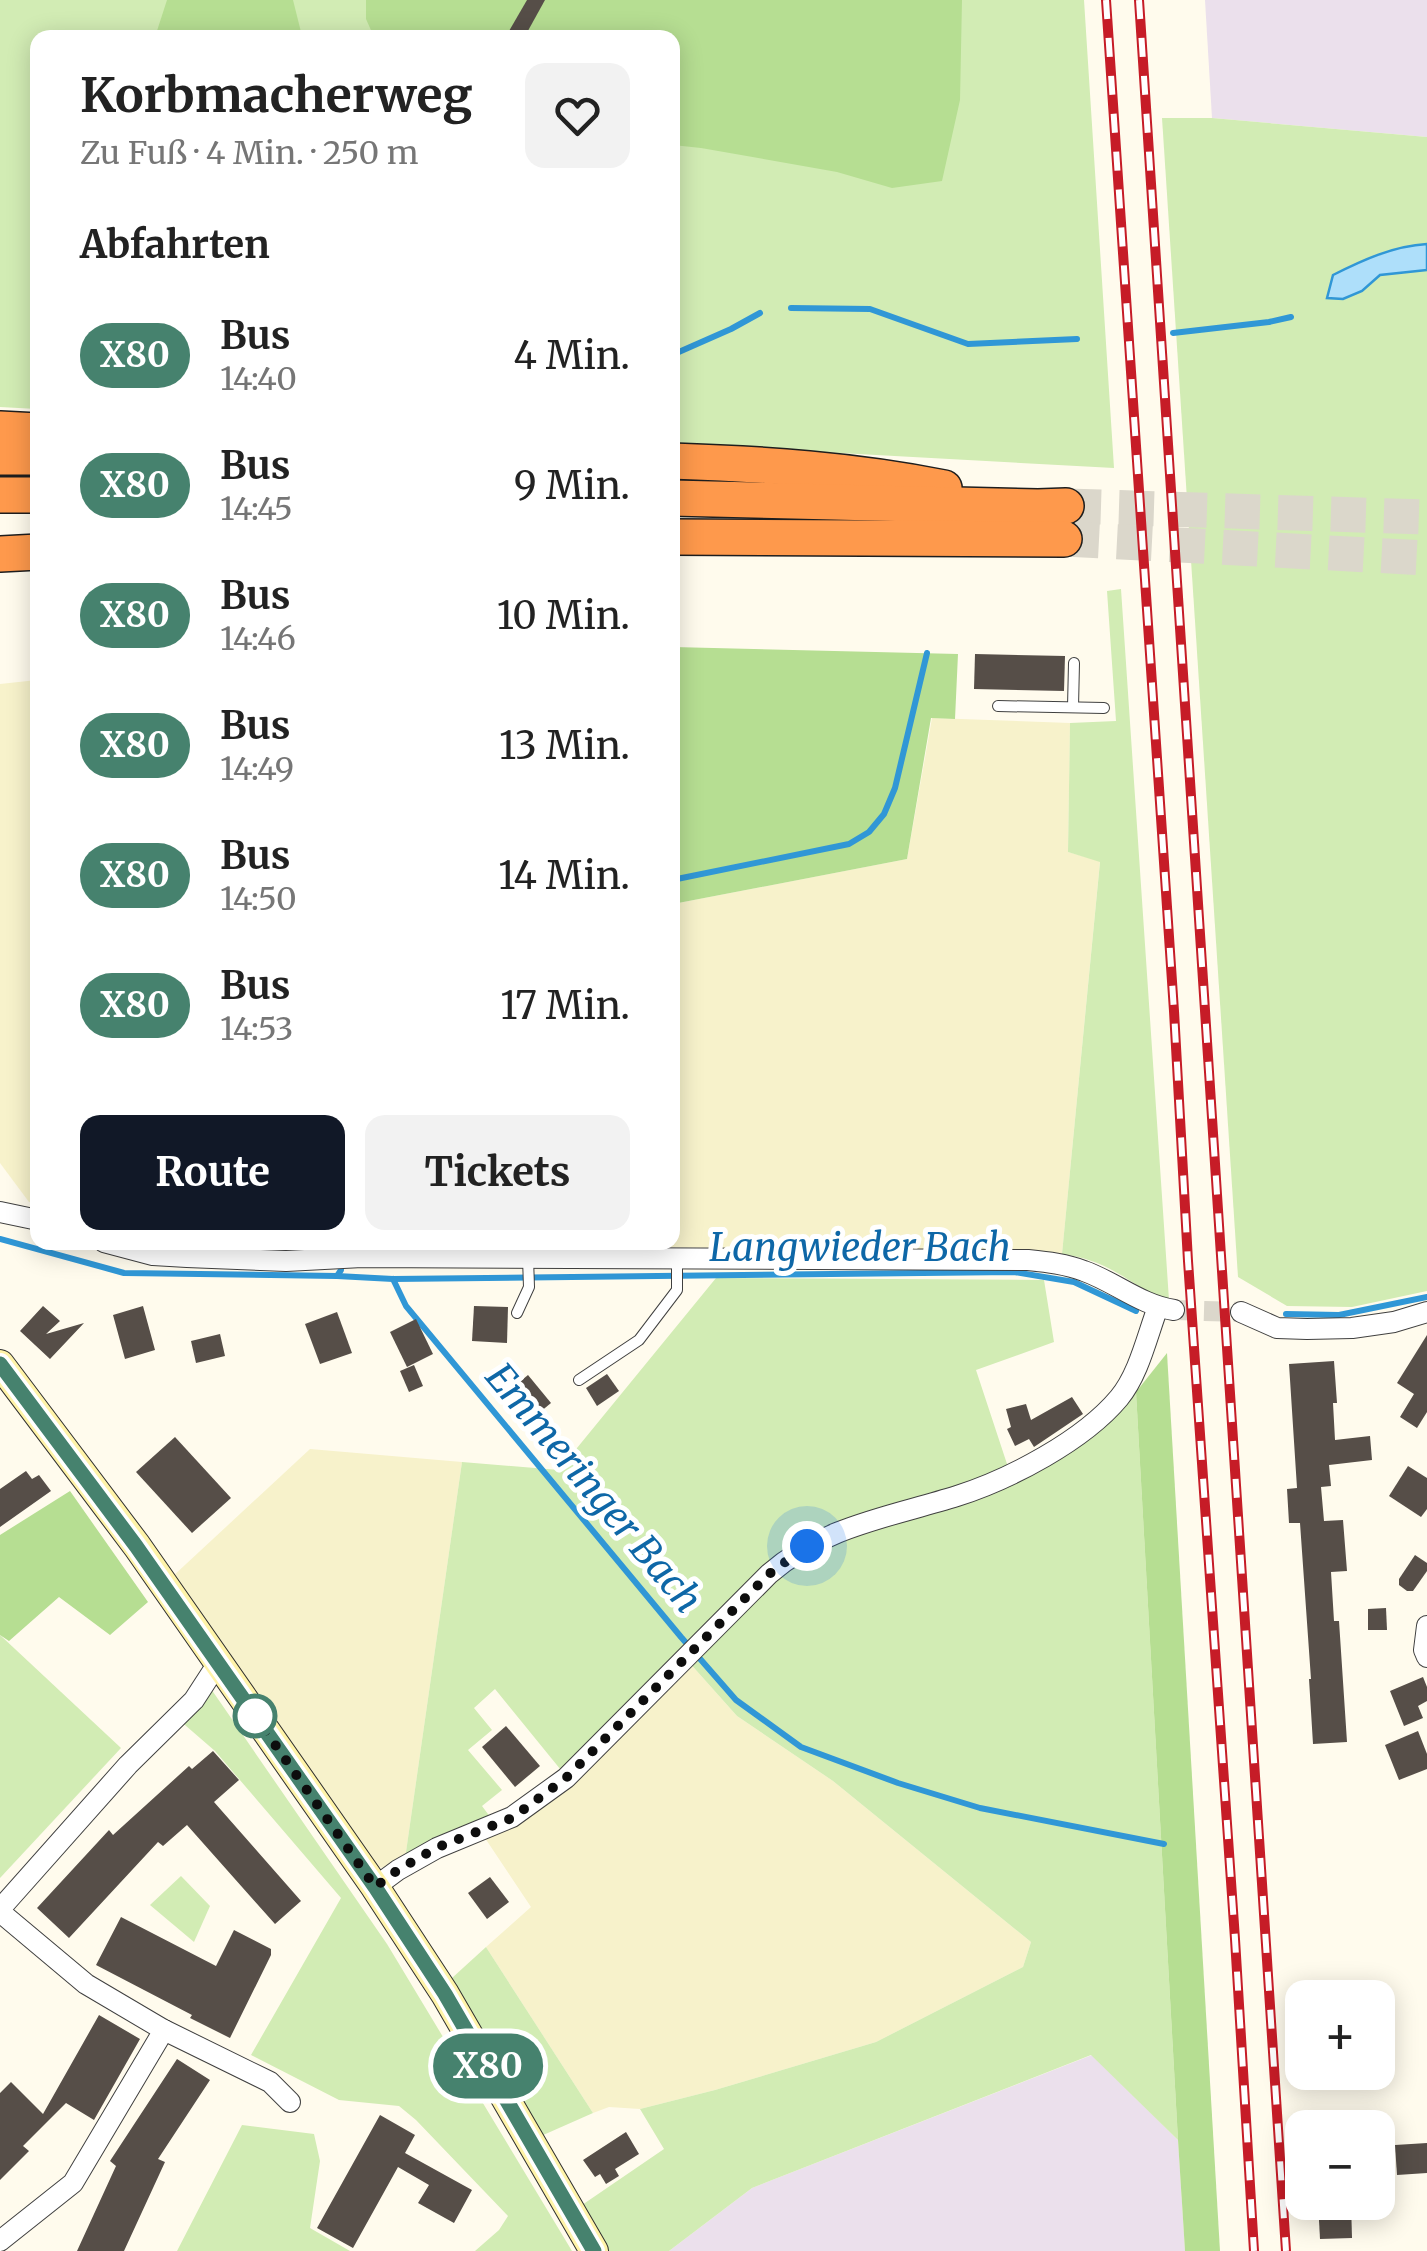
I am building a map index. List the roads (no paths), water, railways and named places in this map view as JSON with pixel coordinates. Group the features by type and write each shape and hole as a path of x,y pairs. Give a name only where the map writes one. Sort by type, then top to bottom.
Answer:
{"highway":[{"path":"0,429 30,431"},
{"path":"0,457 30,457"},
{"path":"680,461 888,477 1056,518"},
{"path":"0,495 30,495"},
{"path":"680,498 1056,518"},
{"path":"680,536 1056,518"},
{"path":"0,534 30,533"},
{"path":"0,554 30,552"}],"main road":[{"path":"0,1364 126,1531 375,1887 445,1994 594,2251"}],"street":[{"path":"0,1212 30,1218"},
{"path":"134,1250 187,1258 286,1260 352,1254 528,1270 677,1263 1050,1262 1084,1271 1166,1309 1120,1398 1074,1437 984,1486 891,1513 807,1546 769,1574 566,1778 512,1818 436,1848 375,1887"},
{"path":"1242,1312 1277,1328 1307,1329 1352,1328 1427,1312"},
{"path":"1427,1626 1427,1657"},
{"path":"218,1663 194,1700 128,1765 0,1910 86,1984 164,2030 270,2082 290,2102"},
{"path":"0,2241 74,2183 164,2030"}],"lane":[{"path":"1073,707 1074,663"},
{"path":"998,706 1104,708"},
{"path":"579,1380 639,1340 678,1290 677,1263"},
{"path":"517,1314 529,1287 528,1270"}],"water":[{"path":"1427,244 1427,270 1380,275 1362,291 1343,299 1327,298 1333,275 1390,251"}],"waterway":[{"name":"Langwieder Bach","path":"791,308 870,309 968,344 1077,339"},
{"name":"Langwieder Bach","path":"680,351 760,313"},
{"name":"Langwieder Bach","path":"1173,333 1291,317"},
{"path":"680,878 849,844 869,832 884,814 895,788 927,653"},
{"name":"Langwieder Bach","path":"0,1239 30,1247"},
{"name":"Langwieder Bach","path":"40,1250 124,1273 337,1276 341,1270 340,1250"},
{"name":"Langwieder Bach","path":"337,1276 393,1279 1014,1272 1074,1282 1136,1311"},
{"name":"Emmeringer Bach","path":"393,1279 406,1306 736,1700 801,1747 898,1783 980,1808 1164,1844"},
{"name":"Langwieder Bach","path":"1286,1314 1339,1315 1427,1297"}],"tunnel":[{"path":"1066,506 1427,517"},
{"path":"1064,539 1427,558"},
{"path":"1174,1310 1241,1312"}],"railway":[{"path":"1106,0 1254,2251"},
{"path":"1139,0 1286,2251"}]}
